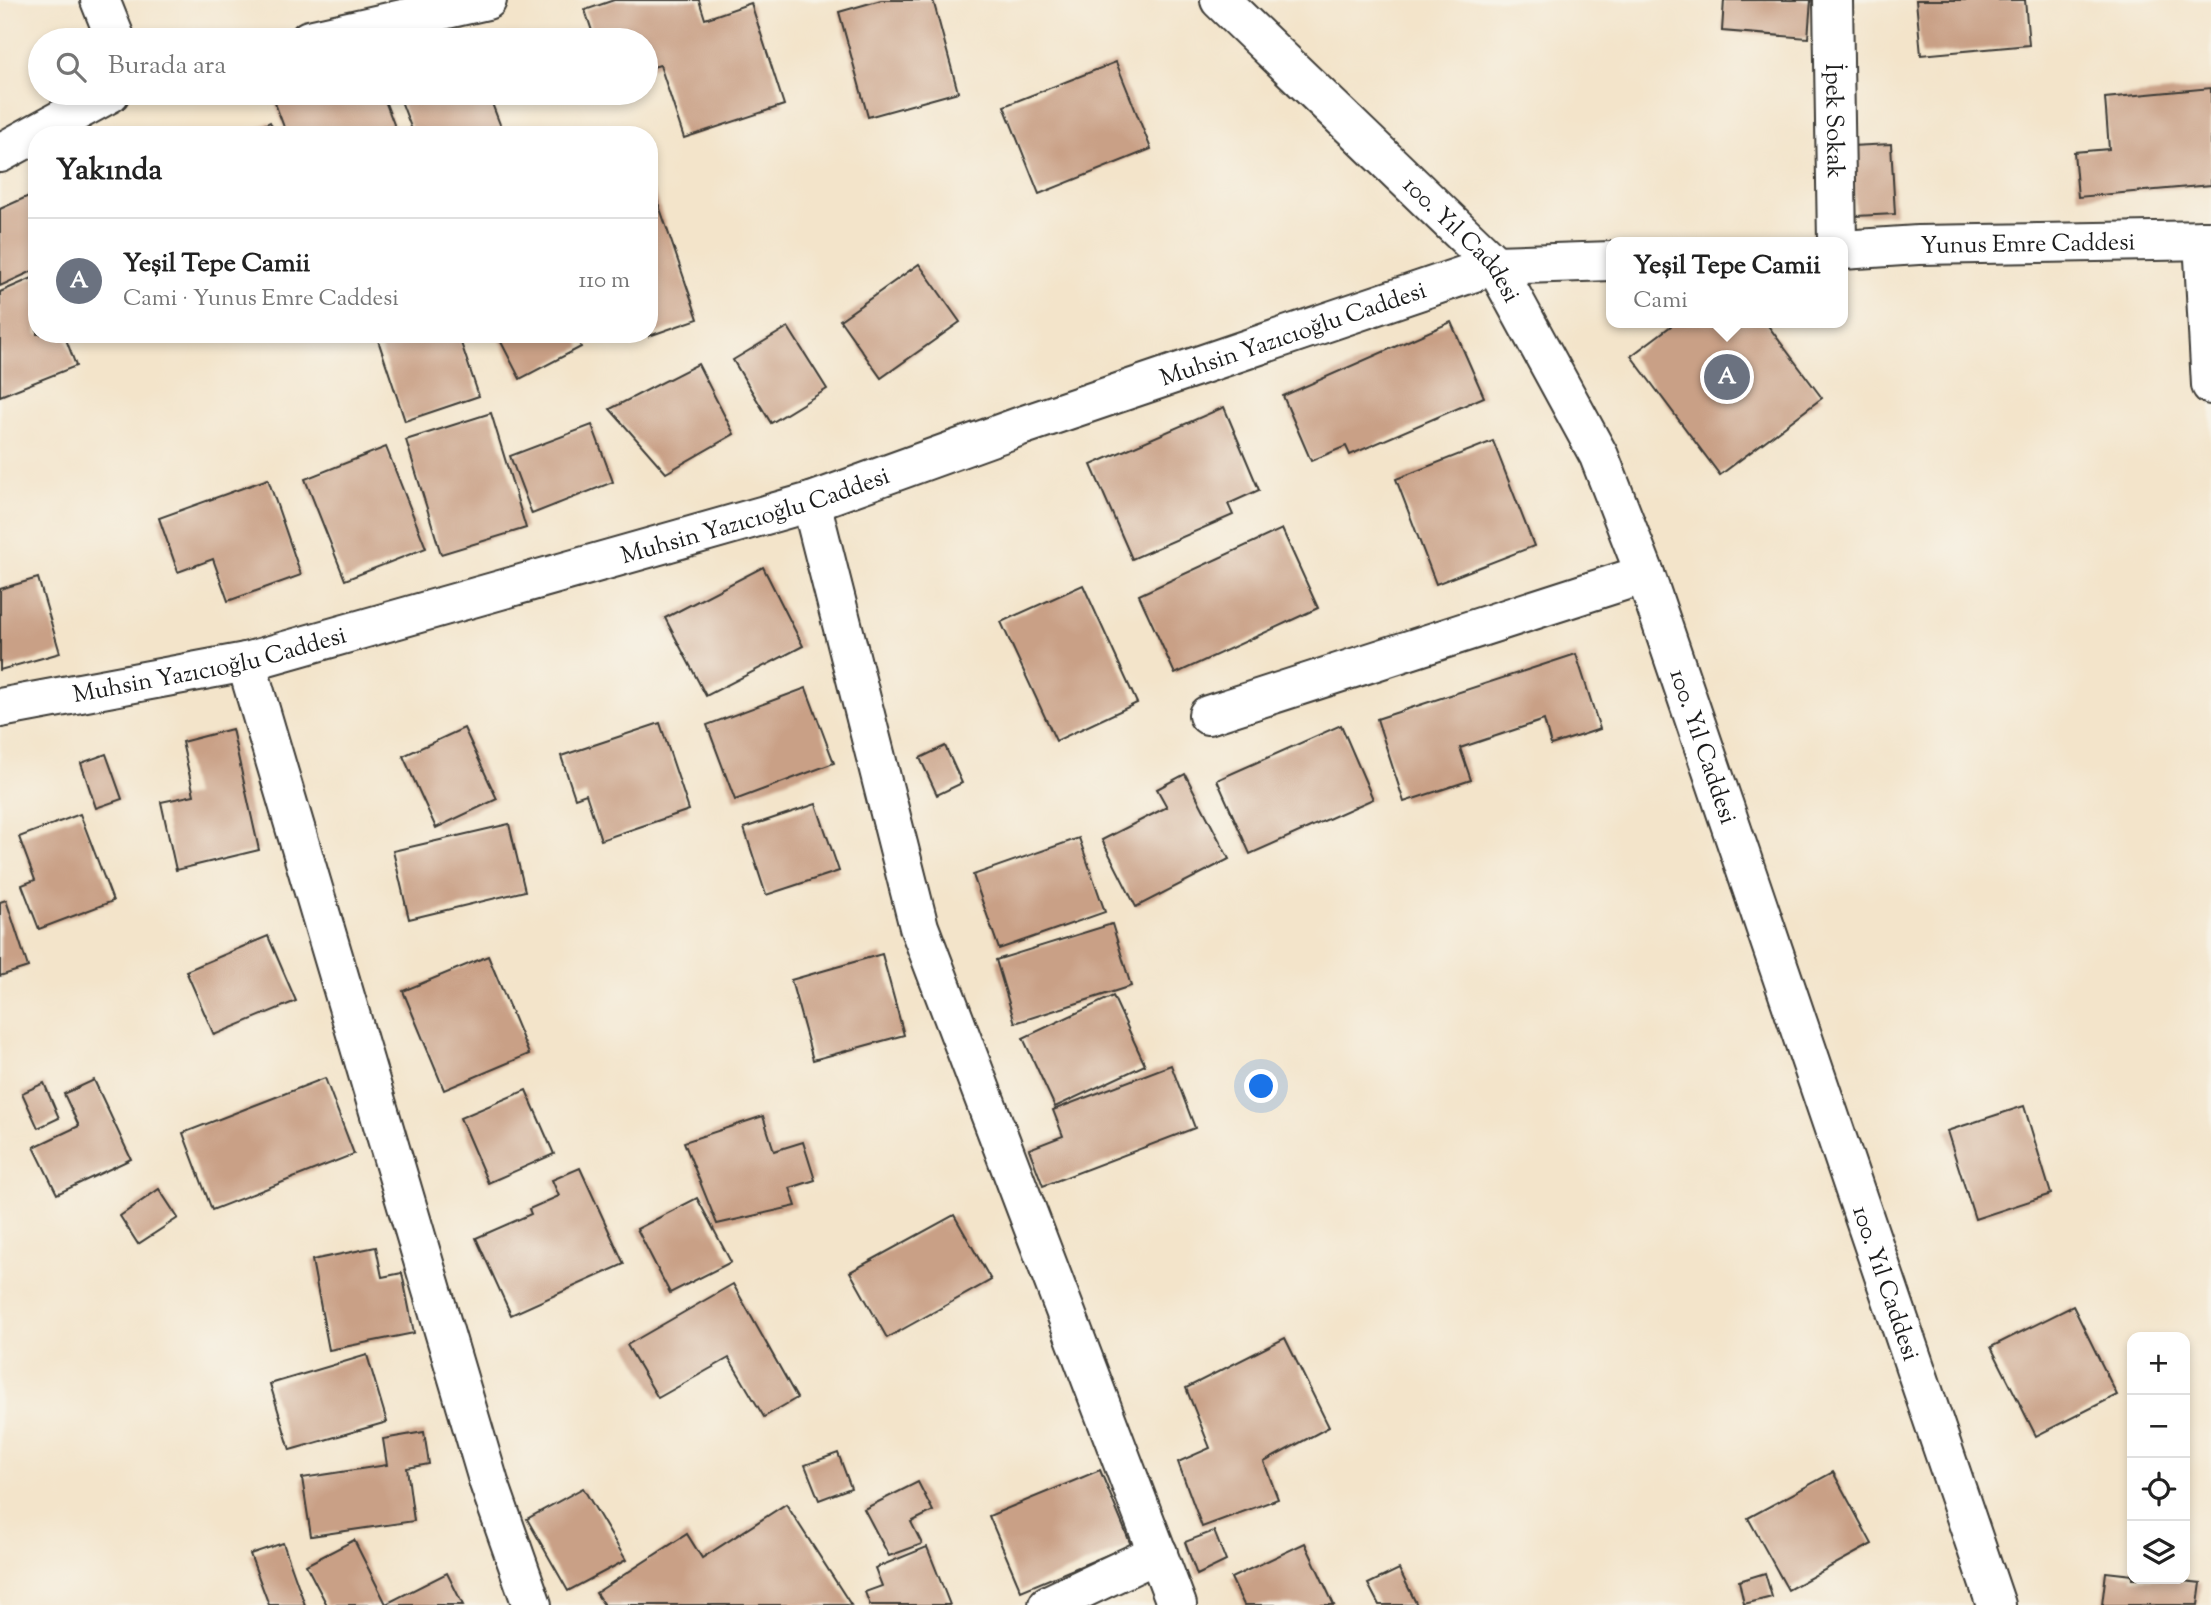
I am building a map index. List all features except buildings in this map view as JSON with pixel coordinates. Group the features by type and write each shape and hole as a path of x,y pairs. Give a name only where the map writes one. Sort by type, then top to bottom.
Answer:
{"street":[{"path":"100,0 112,28"},
{"path":"362,28 487,0"},
{"name":"100. Yıl Caddesi","path":"1220,0 1495,265 1599,456 1645,574 1996,1605"},
{"name":"İpek Sokak","path":"1833,0 1837,237"},
{"path":"50,126 88,105"},
{"path":"0,153 28,138"},
{"path":"2207,240 2211,385"},
{"name":"Yunus Emre Caddesi","path":"1848,250 1918,245 2207,240"},
{"path":"1495,265 1606,261"},
{"name":"Muhsin Yazıcıoğlu Caddesi","path":"0,708 246,662 811,502 1021,426 1495,265"},
{"path":"811,502 919,927 1177,1605"},
{"path":"1208,715 1645,574"},
{"path":"246,662 489,1483 532,1605"},
{"path":"1048,1605 1158,1553"}],"place":[{"name":"Yeşil Tepe Camii","path":"1727,377"}]}
